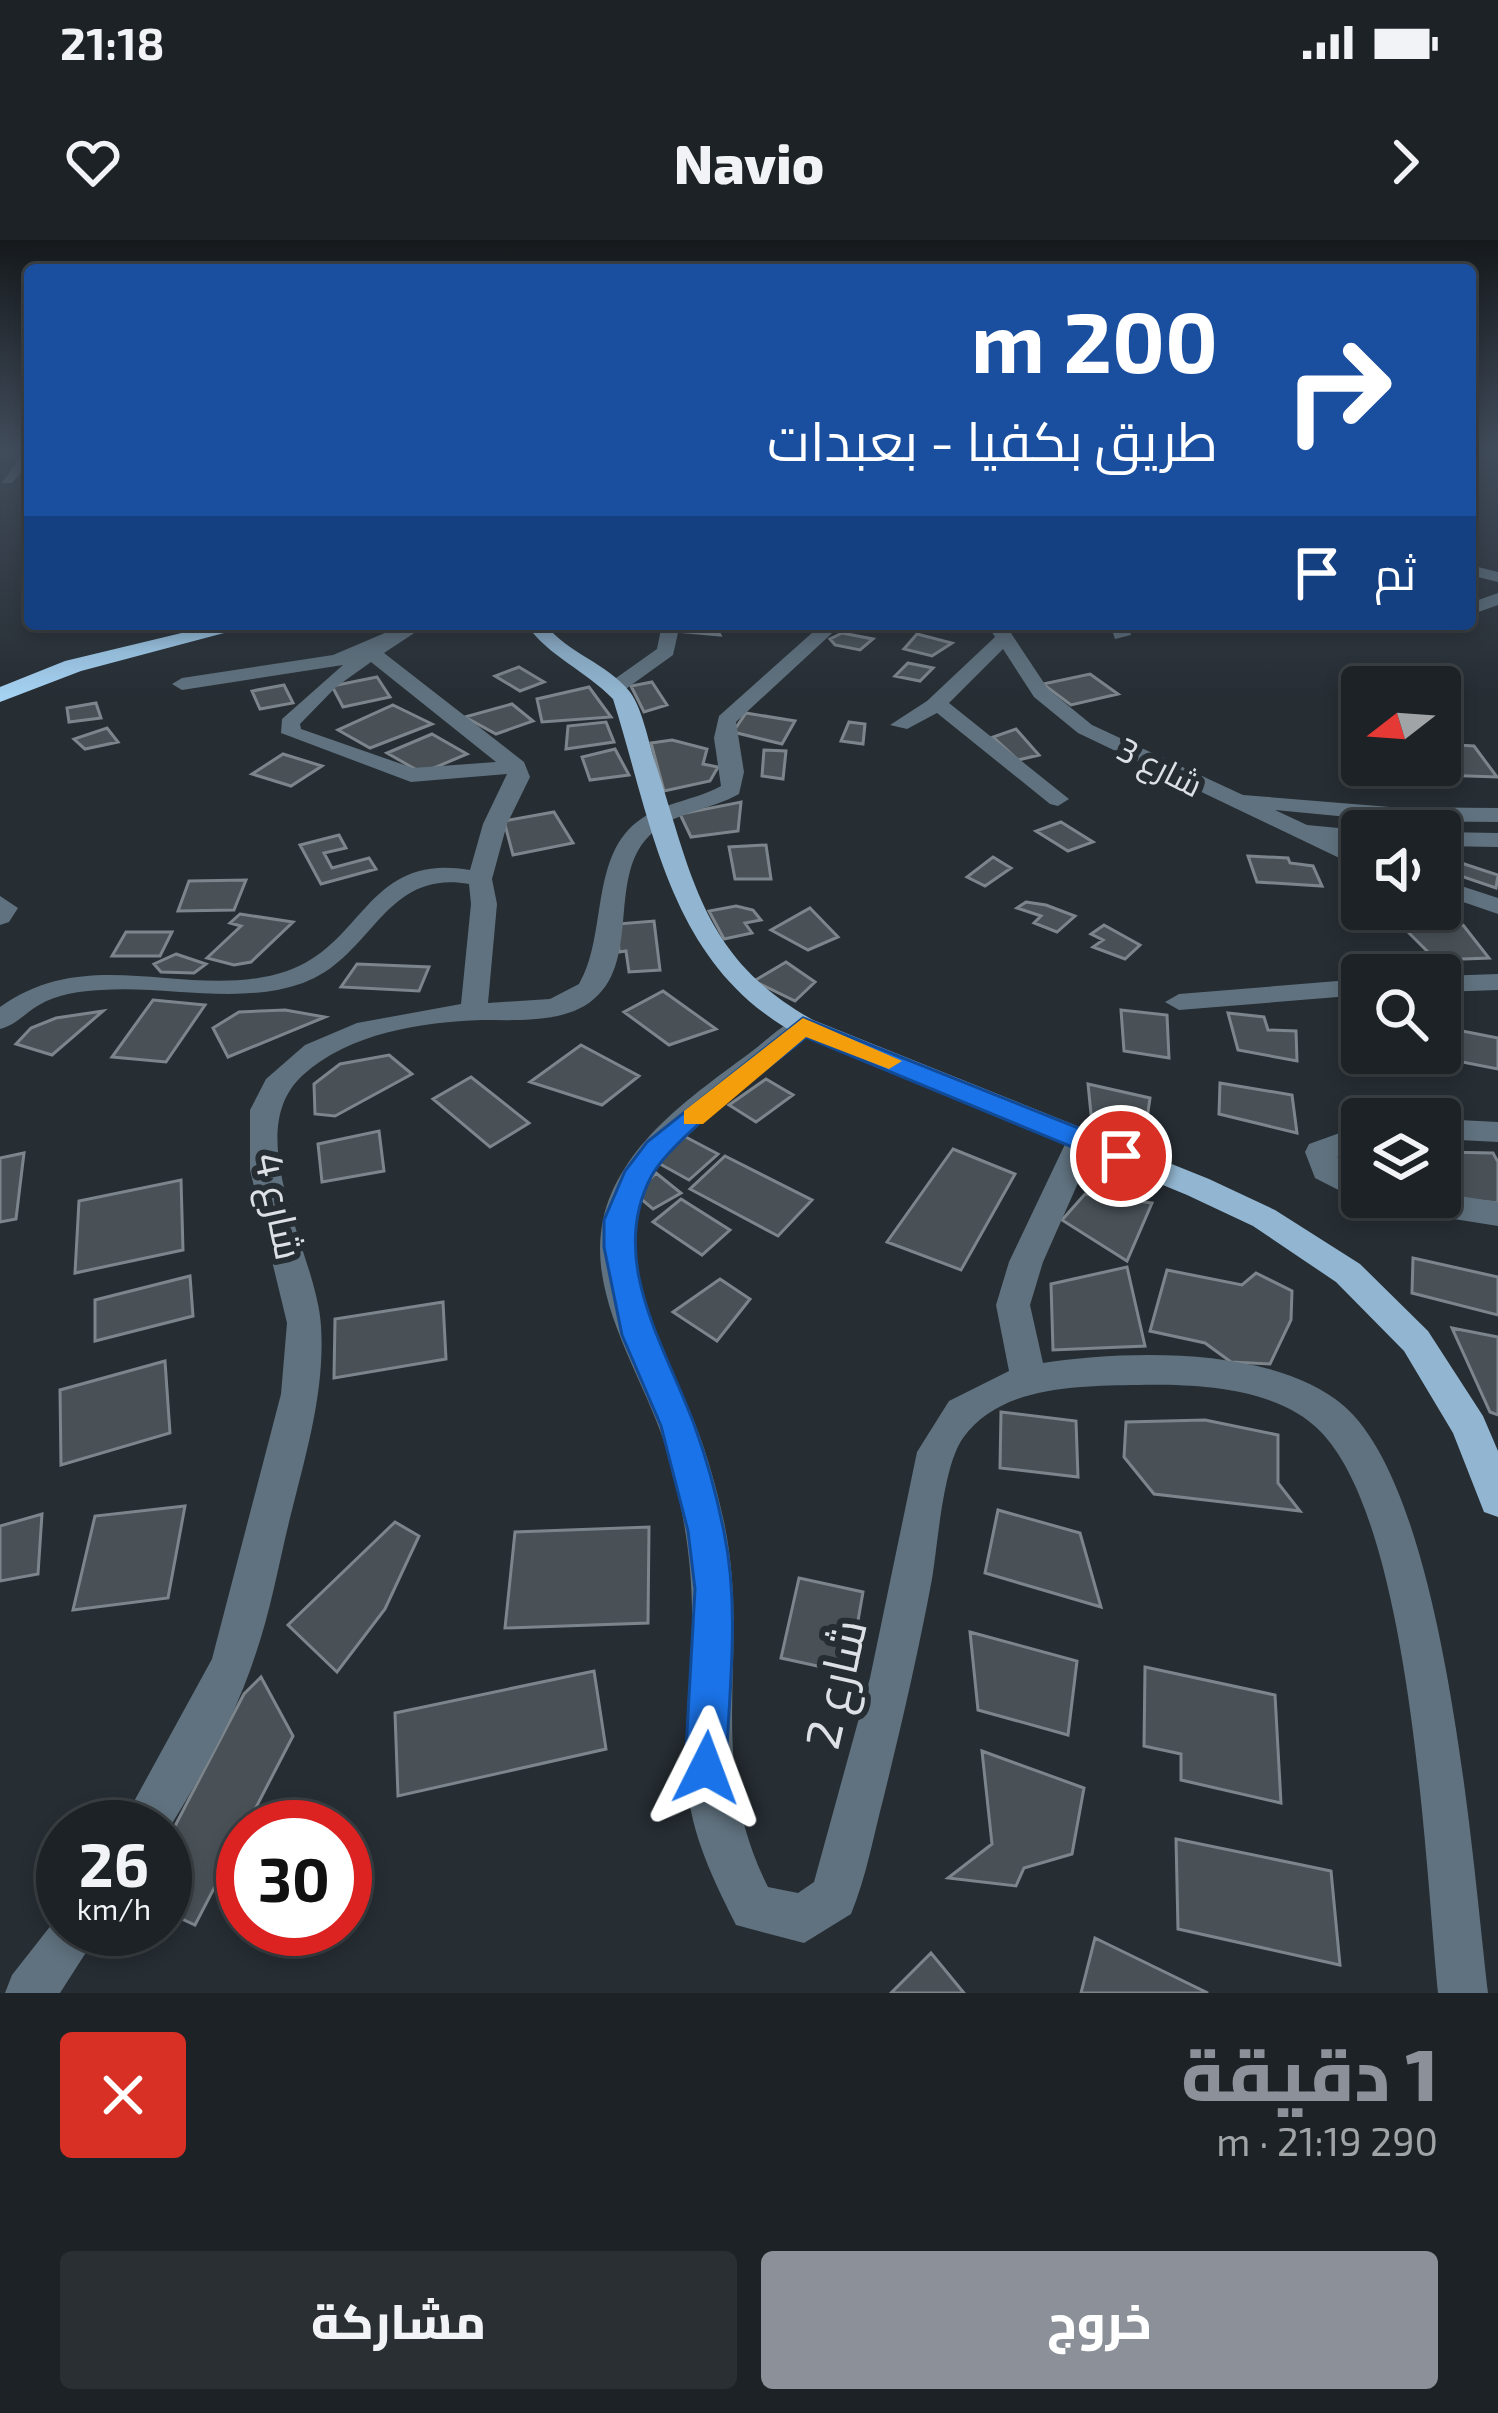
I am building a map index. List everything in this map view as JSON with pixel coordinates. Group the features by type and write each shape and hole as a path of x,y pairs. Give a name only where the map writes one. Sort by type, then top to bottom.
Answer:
{"highway":[{"path":"0,680 57,658 181,630"},
{"path":"0,695 73,666 222,630"}],"main road":[{"path":"540,630 551,645 616,687 634,720 691,910 720,964 738,985 803,1026 1264,1218 1348,1273 1416,1341 1470,1427 1498,1500"}],"street":[{"path":"410,630 319,692 289,723 292,734 411,775 516,767"},
{"path":"616,687 666,650 670,630"},
{"path":"660,817 731,789 734,777 722,736 726,720 826,630"},
{"path":"900,725 940,706 1002,631"},
{"name":"شارع 3","path":"1002,631 1041,693 1068,717 1224,799 1341,851"},
{"path":"182,684 274,673 379,650"},
{"path":"379,650 516,767 519,777 495,824 479,879 484,904 474,1012"},
{"path":"940,706 1058,799"},
{"path":"1224,799 1390,814 1498,815"},
{"name":"شارع 4","path":"160,1800 202,1732 233,1658 295,1423 304,1322 271,1194 265,1153 267,1102 289,1072 335,1043 389,1026 474,1012 552,1007 585,994 599,973 626,849 660,817"},
{"path":"1282,827 1341,834"},
{"path":"1461,839 1498,840"},
{"path":"0,1021 28,998 67,986 254,985 295,977 312,970 400,885 436,874 479,879"},
{"path":"1461,893 1498,906"},
{"path":"0,903 4,908 0,917"},
{"path":"1461,983 1498,982"},
{"path":"1179,1002 1341,989"},
{"name":"شارع 2","path":"803,1026 656,1149 633,1183 619,1220 625,1290 678,1426 706,1531 714,1589 706,1768 710,1807 719,1844 752,1908 804,1919 834,1897 892,1678 940,1440 964,1408 1029,1379 1183,1372 1254,1383 1301,1399 1354,1439 1382,1492 1407,1583 1463,1993"},
{"path":"1461,1130 1498,1132"},
{"path":"1029,1379 1013,1305 1026,1262 1082,1140"},
{"path":"1341,1144 1321,1152 1326,1170 1341,1179"},
{"path":"1461,1208 1498,1214"},
{"path":"30,1993 57,1956"}],"building":[{"path":"718,630 720,635 675,631"},
{"path":"842,633 873,639 860,650 835,645 830,639"},
{"path":"917,634 952,643 932,656 904,649"},
{"path":"908,663 933,668 920,681 895,676"},
{"path":"519,667 544,682 520,691 495,676"},
{"path":"1090,674 1118,694 1071,705 1043,684"},
{"path":"377,677 390,697 343,707 332,686"},
{"path":"652,682 667,705 644,712 631,686"},
{"path":"284,685 293,703 260,709 252,691"},
{"path":"589,687 611,717 542,722 537,699"},
{"path":"96,703 101,718 69,722 67,708"},
{"path":"512,704 533,721 496,734 465,717"},
{"path":"393,705 432,724 370,748 338,730"},
{"path":"746,713 795,721 782,744 733,732"},
{"path":"606,722 614,742 566,749 568,726"},
{"path":"849,722 865,724 863,744 841,741"},
{"path":"107,728 118,742 85,749 74,739"},
{"path":"1016,729 1039,755 1018,760 993,737"},
{"path":"432,734 467,754 422,773 387,753"},
{"path":"672,740 707,749 703,764 718,767 710,781 664,791 651,743"},
{"path":"1461,745 1474,746 1497,777 1461,776"},
{"path":"615,749 629,775 590,780 582,757"},
{"path":"764,750 786,751 783,779 762,776"},
{"path":"283,754 322,766 291,786 252,774"},
{"path":"741,802 738,831 691,837 680,814"},
{"path":"554,812 573,843 513,855 504,821"},
{"path":"1061,822 1093,842 1068,851 1036,831"},
{"path":"339,835 346,848 324,853 332,868 369,858 376,869 321,884 300,845"},
{"path":"766,845 771,879 735,879 729,847"},
{"path":"1248,856 1288,858 1290,863 1313,866 1322,886 1257,882"},
{"path":"993,857 1011,868 985,886 967,877"},
{"path":"1461,863 1498,875 1496,888 1461,876"},
{"path":"246,880 234,910 178,911 189,881"},
{"path":"1026,902 1075,916 1057,932 1034,923 1041,916 1017,908"},
{"path":"736,906 753,910 761,920 745,923 752,933 724,939 709,911"},
{"path":"810,908 838,937 808,950 771,930"},
{"path":"240,914 293,922 251,962 234,965 207,958 241,926 230,923"},
{"path":"654,921 660,970 629,972 626,951 619,952 617,924"},
{"path":"1104,925 1140,945 1125,959 1093,947 1103,940 1091,934"},
{"path":"1461,925 1489,958 1430,954 1407,931 1461,930"},
{"path":"126,932 172,932 160,956 112,956"},
{"path":"176,954 206,964 194,973 161,972 154,964"},
{"path":"786,962 815,982 795,1001 754,981"},
{"path":"357,964 429,967 419,991 341,987"},
{"path":"663,991 716,1029 669,1045 624,1012"},
{"path":"153,1000 205,1005 166,1062 112,1057"},
{"path":"285,1010 325,1017 228,1057 213,1028 239,1012"},
{"path":"1121,1010 1167,1015 1169,1058 1124,1051"},
{"path":"103,1011 52,1055 16,1044 31,1028 56,1018"},
{"path":"1228,1013 1264,1017 1268,1030 1296,1031 1297,1061 1238,1050"},
{"path":"1461,1031 1498,1038 1498,1069 1462,1062"},
{"path":"581,1045 639,1076 602,1105 530,1082"},
{"path":"389,1055 412,1074 335,1116 315,1114 314,1084 340,1064"},
{"path":"471,1077 529,1123 490,1147 433,1099"},
{"path":"766,1079 793,1095 756,1122 729,1105"},
{"path":"1220,1083 1292,1095 1297,1133 1219,1114"},
{"path":"1088,1084 1150,1098 1146,1126 1091,1114"},
{"path":"379,1131 384,1171 322,1182 318,1144"},
{"path":"680,1134 718,1154 689,1180 651,1159"},
{"path":"953,1149 1015,1174 961,1270 887,1242"},
{"path":"1461,1152 1493,1153 1498,1162 1498,1203 1461,1199"},
{"path":"24,1153 16,1219 0,1222 0,1158"},
{"path":"725,1156 812,1200 778,1236 690,1189"},
{"path":"656,1173 681,1193 653,1209 635,1194"},
{"path":"181,1180 183,1250 75,1273 79,1201"},
{"path":"1085,1194 1152,1203 1127,1261 1062,1220"},
{"path":"681,1199 730,1230 702,1255 653,1222"},
{"path":"1413,1258 1498,1277 1498,1315 1412,1293"},
{"path":"1127,1267 1145,1346 1053,1350 1051,1284"},
{"path":"1167,1270 1242,1285 1256,1273 1292,1291 1291,1320 1270,1364 1231,1362 1205,1343 1150,1331"},
{"path":"190,1276 193,1316 95,1341 95,1300"},
{"path":"720,1279 750,1299 717,1341 673,1312"},
{"path":"443,1302 446,1359 334,1378 335,1319"},
{"path":"1452,1328 1498,1337 1498,1415 1490,1412"},
{"path":"165,1361 170,1433 61,1465 60,1390"},
{"path":"1001,1412 1076,1421 1078,1477 1000,1468"},
{"path":"1205,1420 1278,1435 1278,1483 1300,1511 1154,1494 1124,1457 1126,1422"},
{"path":"185,1506 168,1598 73,1610 95,1516"},
{"path":"998,1510 1080,1533 1101,1607 985,1573"},
{"path":"42,1514 38,1574 0,1581 0,1526"},
{"path":"395,1522 419,1536 385,1609 337,1672 288,1625"},
{"path":"649,1527 648,1623 505,1628 515,1532"},
{"path":"799,1578 863,1592 849,1673 781,1658"},
{"path":"970,1632 1077,1661 1068,1735 978,1710"},
{"path":"1145,1667 1275,1695 1281,1803 1181,1780 1181,1754 1144,1746"},
{"path":"594,1671 606,1749 398,1796 395,1713"},
{"path":"261,1677 293,1736 260,1800 216,1800 216,1884 195,1925 189,1800 244,1694"},
{"path":"982,1751 1084,1788 1072,1854 1024,1868 1016,1886 948,1878 992,1844"},
{"path":"1176,1839 1331,1871 1340,1965 1178,1929"},
{"path":"1095,1938 1208,1993 1081,1993"},
{"path":"931,1953 964,1993 891,1993"}],"slow traffic":[{"path":"693,1117 803,1026 889,1061"}],"route":[{"path":"706,1768 714,1589 706,1531 678,1426 638,1335 619,1247 619,1220 639,1171 656,1149 803,1026 1121,1156"}]}
